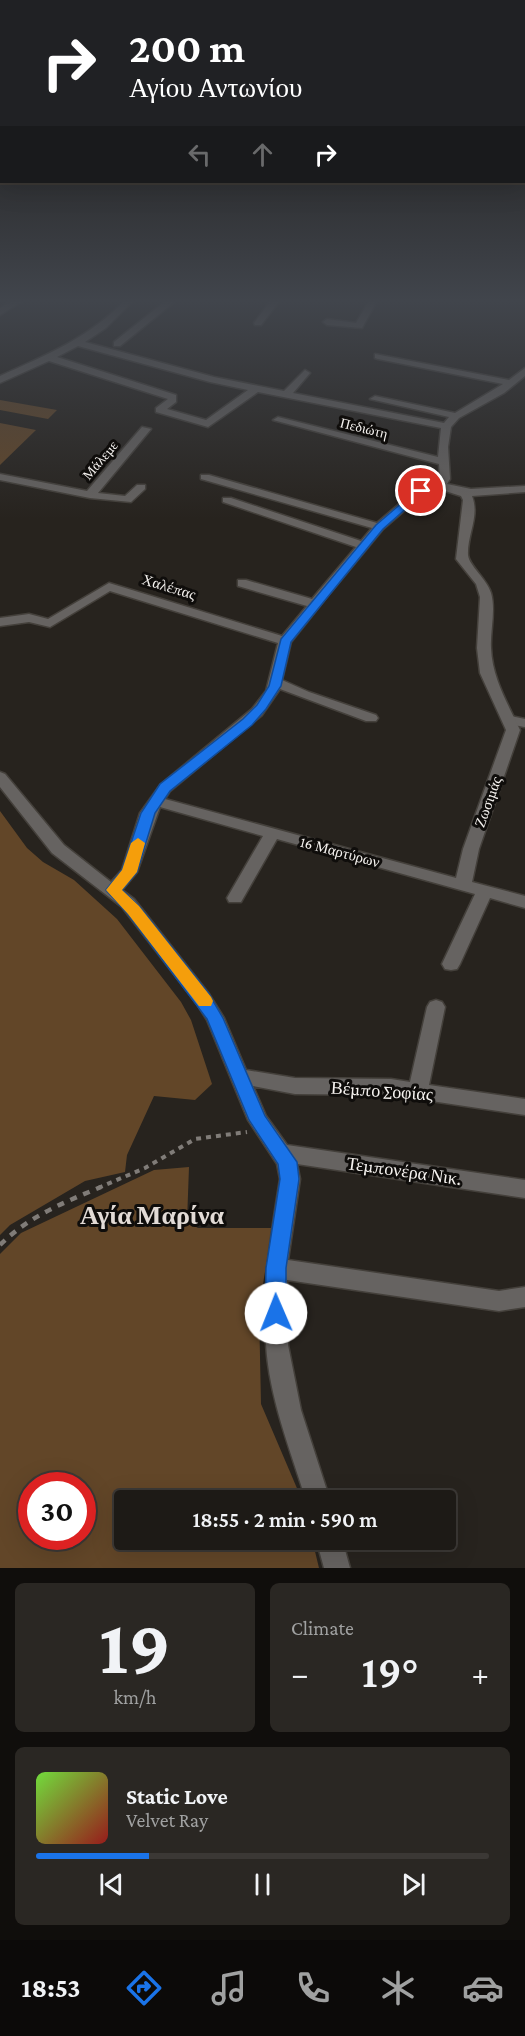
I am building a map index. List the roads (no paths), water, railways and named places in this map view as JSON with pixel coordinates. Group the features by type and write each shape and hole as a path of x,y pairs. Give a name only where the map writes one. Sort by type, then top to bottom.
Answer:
{"street":[{"path":"0,380 18,372"},
{"path":"94,372 172,397 173,400 159,410 208,424 255,389"},
{"path":"184,372 255,389 446,426"},
{"path":"457,372 510,383"},
{"path":"440,485 445,478 446,426 456,416 510,383 522,372"},
{"path":"287,394 305,373"},
{"path":"375,399 456,416"},
{"name":"Πεδιώτη","path":"278,420 444,462"},
{"name":"Μάλεμε","path":"0,477 90,495 146,429"},
{"path":"205,477 379,527"},
{"path":"113,890 129,872 148,813 155,801 178,775 253,717 268,699 276,682 285,641 379,527 423,489 440,485 466,494 508,488 525,489"},
{"path":"90,495 127,500 141,487"},
{"path":"466,494 469,501 469,514 463,539 462,559 482,584 486,604 484,651 487,673 517,722"},
{"path":"227,500 363,546"},
{"path":"242,584 315,604"},
{"name":"Χαλέπας","path":"0,622 29,618 50,623 109,587 285,641"},
{"path":"276,682 304,695 371,718"},
{"name":"Ζωσιμάς","path":"463,884 471,849 517,722"},
{"path":"0,777 58,849 113,890 134,910 203,999 215,1018 263,1130 282,1153 290,1172 276,1268 279,1366 289,1410 315,1490"},
{"name":"16 Μαρτύρων","path":"155,801 525,902"},
{"path":"235,898 272,834"},
{"path":"451,964 485,890"},
{"path":"418,1091 436,1007"},
{"name":"Βέμπο Σοφίας","path":"238,1076 295,1086 391,1087 525,1107"},
{"name":"Τεμπονέρα Νικ.","path":"282,1153 525,1189"},
{"path":"276,1268 498,1301 525,1297"},
{"path":"332,1550 338,1568"}],"district":[{"name":"Αγία Μαρίνα","path":"152,1215"}]}
